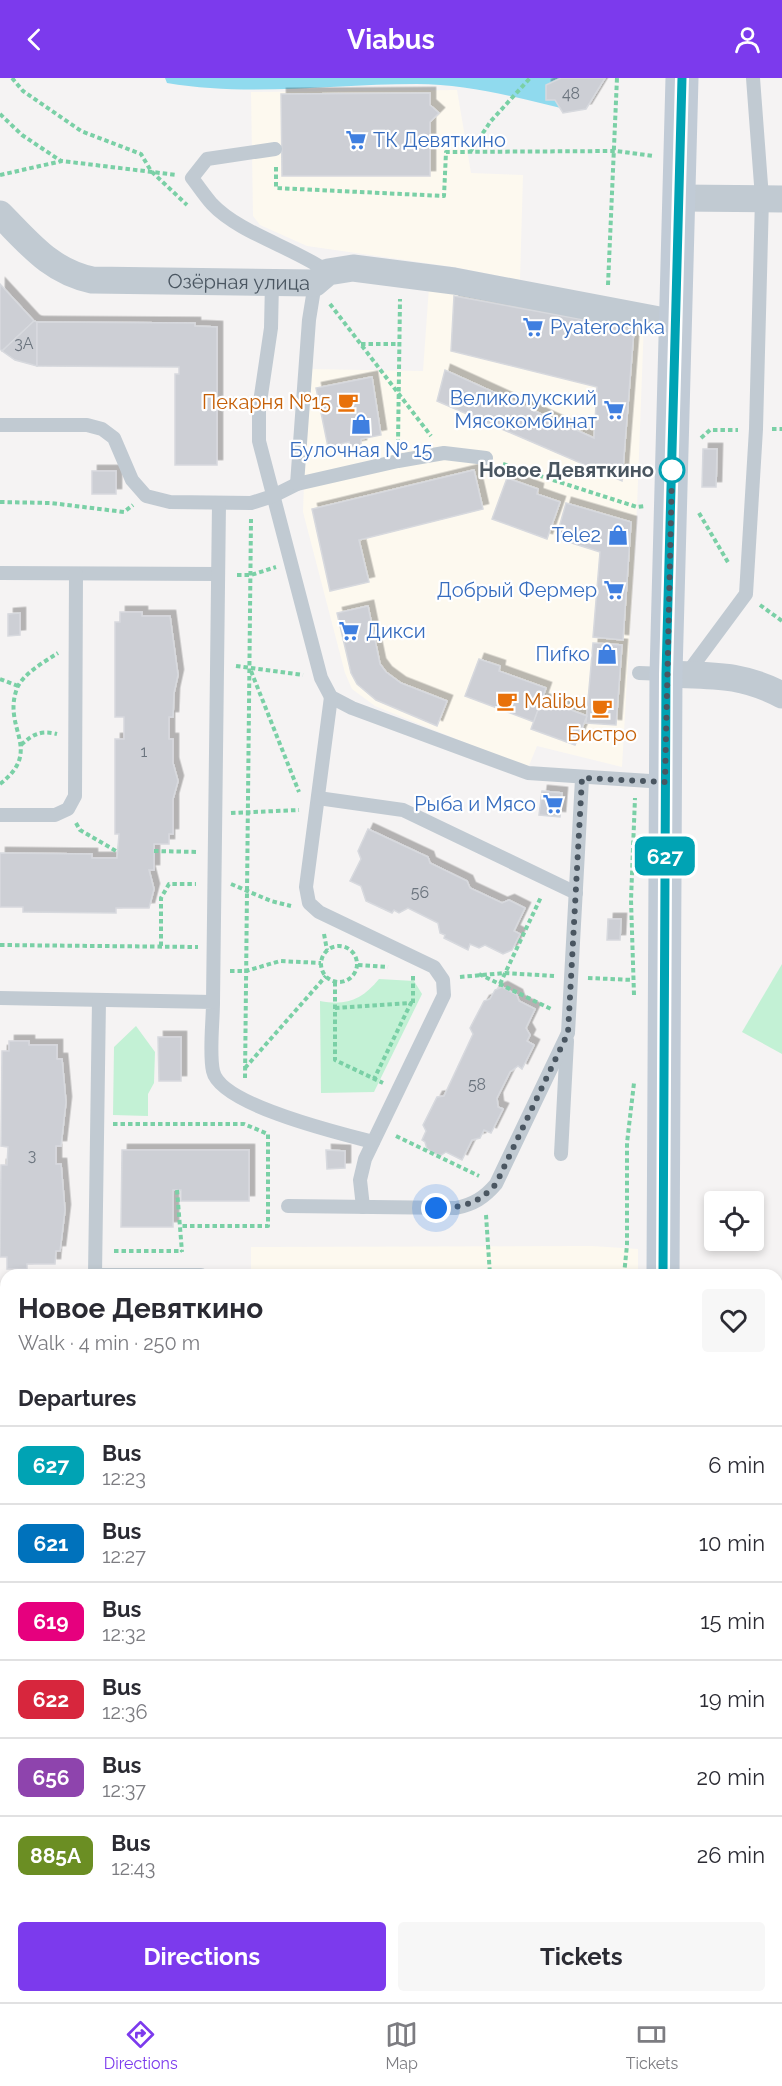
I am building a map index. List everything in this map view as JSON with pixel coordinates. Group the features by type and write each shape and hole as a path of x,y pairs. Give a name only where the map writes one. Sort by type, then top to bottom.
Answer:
{"main road":[{"path":"658,1269 665,782 664,674 682,78"}],"street":[{"path":"679,198 772,199"},
{"name":"Озёрная улица","path":"0,214 51,264 70,275 92,280 324,284 353,268 454,281 675,323"},
{"path":"664,674 732,676 762,684 782,695"}],"lane":[{"path":"664,674 746,594 772,199 753,78"},
{"path":"275,149 207,159 192,178 213,206 256,234 309,258 324,284 309,320 297,484"},
{"path":"272,282 271,328 259,409 259,441 321,678 330,697 313,806 306,887 309,903 319,912 434,967 443,980 444,995 365,1159 360,1180 363,1207"},
{"path":"0,425 87,425 102,429 114,438 132,480 146,496 170,502 251,503 273,496 297,484 398,460 444,453 486,458"},
{"path":"219,503 213,1072 221,1087 297,1122 374,1142"},
{"path":"0,573 218,574"},
{"path":"0,815 55,816 68,809 75,796 76,574"},
{"path":"330,697 352,708 523,772 582,778 665,782"},
{"path":"561,1155 582,778"},
{"path":"313,806 403,810 576,893"},
{"path":"0,998 213,1002"},
{"path":"95,1269 99,1000"},
{"path":"288,1206 456,1208 485,1197 496,1184 568,1033"}],"path":[{"path":"12,78 23,91 81,131 141,153"},
{"path":"470,152 491,121 530,78"},
{"path":"606,309 616,151 617,78"},
{"path":"0,114 22,135 62,161"},
{"path":"275,149 276,188 444,196 446,152 616,151 654,156"},
{"path":"0,175 62,161 192,178"},
{"path":"398,460 400,274"},
{"path":"324,284 360,344 444,453"},
{"path":"360,344 399,344"},
{"path":"486,458 637,507 645,506"},
{"path":"0,502 51,503 124,512 146,496"},
{"path":"246,1098 251,503"},
{"path":"218,574 251,575 291,562"},
{"path":"0,784 12,775 20,760 21,745 13,728 11,711 18,686 35,668 76,641"},
{"path":"217,664 321,678"},
{"path":"215,814 313,806 250,668"},
{"path":"0,680 18,686"},
{"path":"21,745 33,734 45,731 75,739"},
{"path":"68,809 80,830 116,851"},
{"path":"154,851 215,852"},
{"path":"500,984 549,880"},
{"path":"161,946 161,898 169,884 230,884 297,907 309,903"},
{"path":"0,945 214,947"},
{"path":"345,946 355,954 357,966 352,977 335,982 326,976 321,963 323,956 333,947 345,946"},
{"path":"374,1079 411,1003 413,968 418,959"},
{"path":"214,970 246,971 280,962 321,963"},
{"path":"443,980 478,974 505,973 633,980"},
{"path":"478,974 569,1017"},
{"path":"245,1069 326,976"},
{"path":"335,982 335,1060 398,1090"},
{"path":"335,1008 411,1003 435,1014"},
{"path":"97,1124 244,1124 268,1134 268,1226 182,1226"},
{"path":"380,1128 496,1184"},
{"path":"177,1190 182,1226 182,1269"},
{"path":"485,1197 490,1269"},
{"path":"95,1251 182,1251"}],"shaded area":[{"path":"457,90 471,173 523,175 520,280 454,267 307,246 260,225 253,216 251,92"},
{"path":"429,287 644,322 637,507 622,767 537,746 528,768 375,706 352,689 345,673 303,512 308,369 423,371"},
{"path":"592,1246 638,1249 638,1269 251,1269 251,1247"}],"green space":[{"path":"782,964 782,1054 742,1032"},
{"path":"379,979 414,981 422,994 374,1092 321,1093 320,1001 338,1003 353,1000 360,997"},
{"path":"136,1026 155,1052 154,1083 148,1094 148,1116 113,1115 114,1047"}],"water":[{"path":"165,78 599,78 596,92 574,111 496,93 437,85 229,89 167,83"}],"building":[{"path":"561,78 605,78 586,109 563,113 555,100 546,100 546,85"},
{"name":"ТК Девяткино","path":"430,93 430,105 439,113 430,122 430,176 282,176 281,94"},
{"path":"0,284 34,321 2,351 0,349"},
{"path":"454,296 634,329 622,481 437,401 445,370 594,438 597,387 451,351"},
{"path":"34,321 37,322 37,366 15,360 2,351"},
{"path":"37,322 195,323 195,326 217,327 217,465 175,465 175,374 179,374 179,367 37,366"},
{"path":"372,377 381,435 361,439 361,445 350,447 349,442 328,447 316,388"},
{"path":"703,449 717,449 716,487 702,487"},
{"path":"474,470 483,509 359,540 369,582 330,591 312,509"},
{"path":"92,471 116,471 116,494 92,494"},
{"path":"507,478 538,489 537,494 560,502 547,539 492,519"},
{"path":"566,503 631,522 623,640 593,637 600,552 556,538"},
{"path":"368,606 380,664 386,672 401,683 447,701 437,726 376,700 357,684 351,673 337,613"},
{"path":"120,612 142,612 142,616 170,616 178,675 174,693 173,717 169,717 169,739 173,739 173,763 178,781 173,799 173,834 169,834 169,844 154,844 154,870 149,870 154,889 149,908 116,908 116,913 23,912 23,907 0,907 0,853 92,854 92,858 117,858 119,834 115,834 115,739 124,739 124,717 115,717 115,622 120,622"},
{"path":"20,613 20,635 8,636 8,614"},
{"path":"593,643 622,645 616,725 586,723"},
{"path":"479,659 500,666 499,671 546,688 534,722 465,696"},
{"path":"542,699 587,716 575,745 531,729"},
{"path":"542,791 562,793 560,817 539,815"},
{"path":"368,829 428,857 430,863 467,881 470,888 502,903 509,900 525,908 514,931 520,934 512,950 503,954 485,945 479,948 470,944 468,950 444,938 445,935 440,933 438,923 408,908 399,913 394,910 392,913 366,901 361,886 350,881 361,859 358,851"},
{"path":"608,919 621,919 620,940 607,940"},
{"path":"502,987 517,995 519,1001 535,1009 526,1028 530,1035 527,1041 534,1045 522,1069 518,1066 510,1072 497,1098 498,1107 503,1109 491,1133 484,1130 480,1138 472,1140 462,1160 446,1152 440,1156 427,1149 422,1140 426,1131 423,1125 437,1097 444,1096 473,1034 470,1028 484,1001 490,999 495,990"},
{"path":"158,1037 181,1037 181,1081 159,1081"},
{"path":"9,1041 29,1041 29,1045 57,1045 57,1059 62,1059 66,1102 61,1146 56,1146 56,1164 61,1164 65,1210 60,1251 56,1251 55,1264 27,1264 27,1269 7,1269 7,1257 0,1257 1,1165 7,1165 8,1147 1,1146 2,1051 9,1051"},
{"path":"122,1150 249,1150 249,1201 181,1201 181,1190 173,1190 173,1227 121,1227"},
{"path":"326,1150 345,1151 345,1168 327,1169"}],"bus line":[{"name":"627","path":"663,1269 666,674 682,78"}],"place":[{"name":"ТК Девяткино","path":"356,140"},
{"name":"Pyaterochka","path":"533,327"},
{"name":"Пекарня №15","path":"348,402"},
{"name":"Великолукский Мясокомбинат","path":"614,410"},
{"name":"Булочная № 15","path":"361,424"},
{"name":"Новое Девяткино","path":"672,470"},
{"name":"Tele2","path":"618,535"},
{"name":"Добрый Фермер","path":"614,590"},
{"name":"Дикси","path":"349,631"},
{"name":"Пиfко","path":"607,654"},
{"name":"Malibu","path":"507,701"},
{"name":"Бистро","path":"602,708"},
{"name":"Рыба и Мясо","path":"553,804"}],"route":[{"path":"436,1208 456,1208 471,1204 485,1197 496,1184 568,1033 582,778 665,782 672,470"}]}
